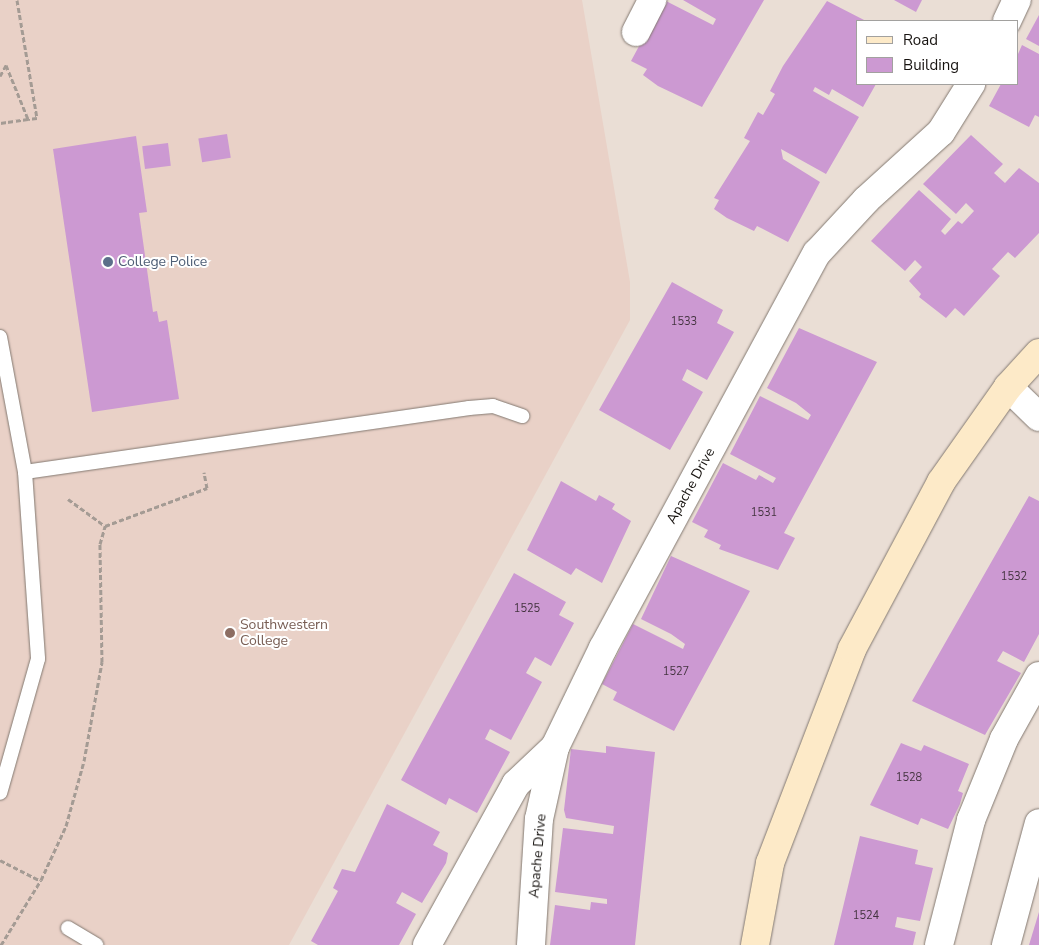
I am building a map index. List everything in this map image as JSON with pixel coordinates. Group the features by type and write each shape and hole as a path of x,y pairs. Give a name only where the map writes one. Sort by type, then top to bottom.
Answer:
{"street":[{"path":"636,32 652,0"},
{"path":"1007,20 1017,0"},
{"name":"Apache Drive","path":"531,945 539,819 556,747 603,648 817,253 866,200 941,132 970,85"},
{"path":"755,945 770,863 852,649 941,482 1008,387 1039,353"},
{"path":"1008,387 1039,417"},
{"path":"939,945 971,820 1004,739 1039,676"},
{"path":"427,945 516,784 556,747"},
{"path":"1006,945 1039,823"}],"lane":[{"path":"0,337 25,472 38,659 0,793"},
{"path":"25,472 469,408 493,406 522,416"},
{"path":"68,928 96,945"}],"path":[{"path":"0,123 37,118 17,0"},
{"path":"0,76 6,65 28,119"},
{"path":"105,526 207,488 204,472"},
{"path":"68,499 105,526"},
{"path":"0,945 41,880 66,826 84,761 102,662 100,544 105,526"},
{"path":"0,860 39,880"}],"shaded area":[{"name":"Southwestern College","path":"0,0 582,0 630,282 630,320 289,945 0,945"}],"building":[{"path":"664,0 713,25 716,19 683,0 764,0 702,107 658,86 643,75 647,69 631,61"},
{"path":"894,0 922,0 916,12"},
{"path":"827,1 864,20 856,20 856,85 875,85 863,107 832,89 829,95 815,87 813,91 859,117 826,174 781,149 783,159 820,182 788,242 757,226 754,231 727,218 714,209 719,200 714,198 750,141 744,138 758,112 763,115 775,94 770,91 783,66"},
{"path":"1039,15 1039,46 1026,39"},
{"path":"1022,45 1039,54 1039,117 1035,115 1029,127 989,106 1000,85 1019,85 1019,52"},
{"path":"227,134 231,158 202,162 198,139"},
{"path":"971,135 1003,164 994,173 1005,183 1019,168 1039,183 1039,233 1015,258 1008,252 992,269 1000,276 964,316 955,308 946,318 919,297 921,294 909,281 922,267 915,260 905,271 871,241 919,190 951,219 941,231 945,235 958,221 962,224 974,211 966,203 956,214 923,184"},
{"name":"College Police","path":"136,136 147,212 139,213 153,312 157,311 159,322 167,320 179,399 92,412 53,149"},
{"path":"168,143 171,166 145,169 142,146"},
{"path":"672,282 723,310 717,323 734,332 707,380 687,369 682,380 703,392 670,450 599,410"},
{"path":"799,328 877,362 784,533 795,538 778,570 719,549 721,545 704,537 708,530 692,522 723,463 756,480 759,475 773,483 776,478 730,454 760,396 808,420 811,415 796,403 767,388"},
{"path":"561,481 596,501 599,495 615,504 612,509 631,521 602,583 576,568 571,575 527,550"},
{"path":"1029,496 1039,501 1039,634 1024,662 1003,651 997,661 1021,673 985,735 912,701"},
{"path":"671,556 750,591 674,731 613,700 617,692 602,684 633,624 683,649 685,644 671,634 641,619"},
{"path":"514,573 566,602 559,615 574,623 551,666 535,657 526,673 542,682 511,740 490,729 485,739 510,752 477,813 449,798 446,805 401,780"},
{"path":"901,743 921,751 924,745 969,764 958,791 963,793 960,804 948,829 921,818 918,825 870,805"},
{"path":"606,746 655,752 635,945 550,945 555,905 590,910 591,902 607,904 607,899 555,892 563,828 613,834 614,826 566,818 564,810 571,749 606,753"},
{"path":"387,804 440,832 433,845 448,853 446,863 422,903 402,892 396,903 416,914 399,945 318,945 311,941 338,891 333,888 342,869 355,872"},
{"path":"860,836 918,850 915,864 933,868 920,921 897,917 895,927 916,932 913,945 834,945"},
{"path":"1039,912 1039,945 1029,945"}],"place":[{"name":"College Police","path":"108,262"},
{"name":"Southwestern College","path":"230,633"}]}
